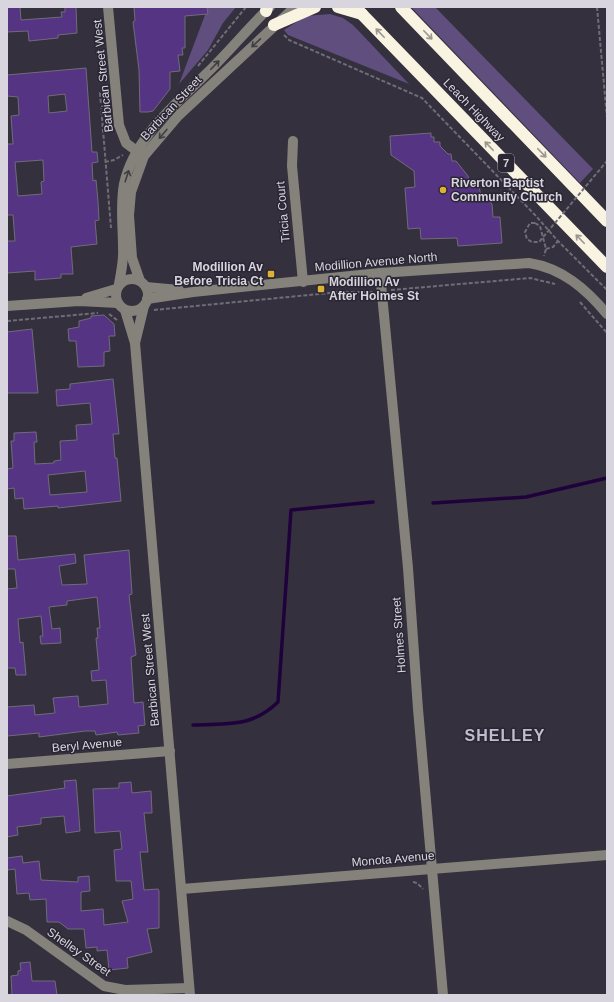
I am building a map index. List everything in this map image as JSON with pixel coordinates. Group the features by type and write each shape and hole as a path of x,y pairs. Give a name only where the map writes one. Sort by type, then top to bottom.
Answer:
{"highway":[{"path":"274,25 316,7"},
{"path":"338,7 359,11"},
{"name":"Leach Highway","path":"401,7 607,221"},
{"name":"Leach Highway","path":"359,11 607,267"}],"street":[{"name":"Barbican Street West","path":"108,7 119,125 126,143 140,154"},
{"name":"Barbican Street","path":"143,284 132,258 129,215 131,192 140,154 178,116 295,7"},
{"name":"Barbican Street","path":"118,287 123,262 122,203 124,183 140,154 181,97 207,74 268,8"},
{"name":"Tricia Court","path":"293,141 292,166 303,282"},
{"name":"Modillion Avenue North","path":"146,302 193,292 380,273 508,263 542,265 560,272 576,283 607,314"},
{"name":"Holmes Street","path":"380,273 408,568 418,709 443,995"},
{"path":"79,301 118,287 131,278 143,284"},
{"name":"Barbican Street West","path":"135,343 146,302 143,284"},
{"name":"Modillion Avenue North","path":"143,284 193,292"},
{"name":"Barbican Street West","path":"118,287 116,294 122,306 135,343 190,992"},
{"path":"7,306 79,301 122,306 135,310 146,302"},
{"name":"Beryl Avenue","path":"7,764 170,751"},
{"name":"Monota Avenue","path":"182,889 607,855"},
{"name":"Shelley Street","path":"7,921 26,930 104,986 125,990 190,992"}],"path":[{"path":"597,7 607,118"},
{"path":"284,35 289,40 422,98 536,216 558,242 607,290"},
{"path":"107,85 106,92 100,93 111,235"},
{"path":"542,265 546,249 540,226 535,223 530,223 525,232 527,239 534,243 539,242 607,161"},
{"path":"546,249 553,248 558,242"},
{"path":"109,312 119,322"},
{"path":"7,321 101,313"}],"shaded area":[{"path":"208,7 236,7 223,23 208,50 179,84"},
{"path":"411,7 435,7 593,169 580,183"},
{"path":"330,14 343,18 353,25 409,84 288,35 284,30 306,16"}],"building":[{"path":"7,7 20,7 21,20 62,17 61,12 65,12 65,7 76,7 77,33 58,35 58,38 29,41 28,31 7,32"},
{"path":"134,7 207,7 208,14 185,16 185,48 182,48 183,55 178,55 180,71 170,72 170,89 153,111 148,112 140,112 139,70 133,22 135,21"},
{"path":"86,68 92,152 97,152 98,162 92,163 93,181 96,180 98,201 99,220 95,221 97,244 71,247 73,274 61,274 61,278 35,280 35,271 7,273 7,241 15,241 13,215 7,215 7,144 13,144 11,116 19,115 18,97 7,96 7,75","holes":["65,94 67,111 49,113 48,96","43,160 44,181 41,182 42,194 18,196 15,162"]},
{"name":"Riverton Baptist Community Church","path":"431,133 431,137 434,137 434,142 440,142 440,146 448,154 451,154 452,161 456,161 468,176 469,184 479,183 480,192 492,204 493,217 500,217 502,243 458,246 457,238 421,239 420,228 408,229 405,188 415,187 414,171 391,155 390,136"},
{"path":"104,315 114,324 115,336 109,336 110,351 104,352 104,366 78,367 76,341 69,341 68,329 79,327 79,321 91,318 91,316"},
{"path":"32,329 38,393 7,393 7,332"},
{"path":"113,379 119,434 113,434 121,501 58,508 58,506 24,509 23,498 15,499 14,488 7,489 7,469 13,468 11,441 14,441 14,433 36,432 37,442 34,442 35,464 54,463 54,461 61,460 60,441 77,440 76,425 92,424 90,403 57,406 56,390 70,389 70,384","holes":["85,471 87,492 50,495 48,475"]},
{"path":"7,536 16,536 18,560 75,554 76,563 59,566 62,585 87,584 84,555 129,550 132,594 129,595 136,655 131,657 134,703 143,702 145,725 138,726 139,733 118,735 117,732 96,735 95,731 85,731 39,737 39,733 7,736 7,707 34,705 35,715 55,713 53,698 78,696 79,707 108,704 106,680 92,681 91,671 99,670 96,638 98,638 97,628 100,628 97,597 67,601 67,605 49,607 52,629 60,628 61,643 41,644 40,636 43,636 41,616 18,619 20,643 23,642 26,675 16,675 15,668 7,668 7,589 17,588 15,569 7,569"},
{"path":"76,780 80,831 66,833 64,816 41,818 41,824 17,827 18,835 7,837 7,796 65,788 64,781"},
{"path":"131,782 132,793 151,791 152,813 144,813 148,852 140,852 144,890 158,889 159,891 159,928 147,929 152,952 127,958 128,968 109,970 107,950 97,951 97,947 86,948 84,929 68,929 59,922 47,922 46,899 30,900 29,893 17,894 15,869 7,870 7,858 22,856 23,863 39,861 41,880 78,882 78,877 89,876 90,891 81,892 81,911 103,909 104,925 128,922 122,901 133,899 131,881 116,881 114,850 122,849 120,831 95,833 93,789 119,788 119,783"},
{"path":"30,962 32,981 55,981 57,995 12,995 11,976 18,975 18,971 21,970 20,963"}],"waterway":[{"path":"433,503 526,497 607,478"},
{"path":"193,725 228,724 248,720 258,716 278,702 291,510 373,502"}],"place":[{"name":"Riverton Baptist Community Church","path":"443,190"},
{"name":"Modillion Av Before Tricia Ct","path":"271,274"},
{"name":"Modillion Av After Holmes St","path":"321,289"}],"district":[{"name":"SHELLEY","path":"505,735"}]}
